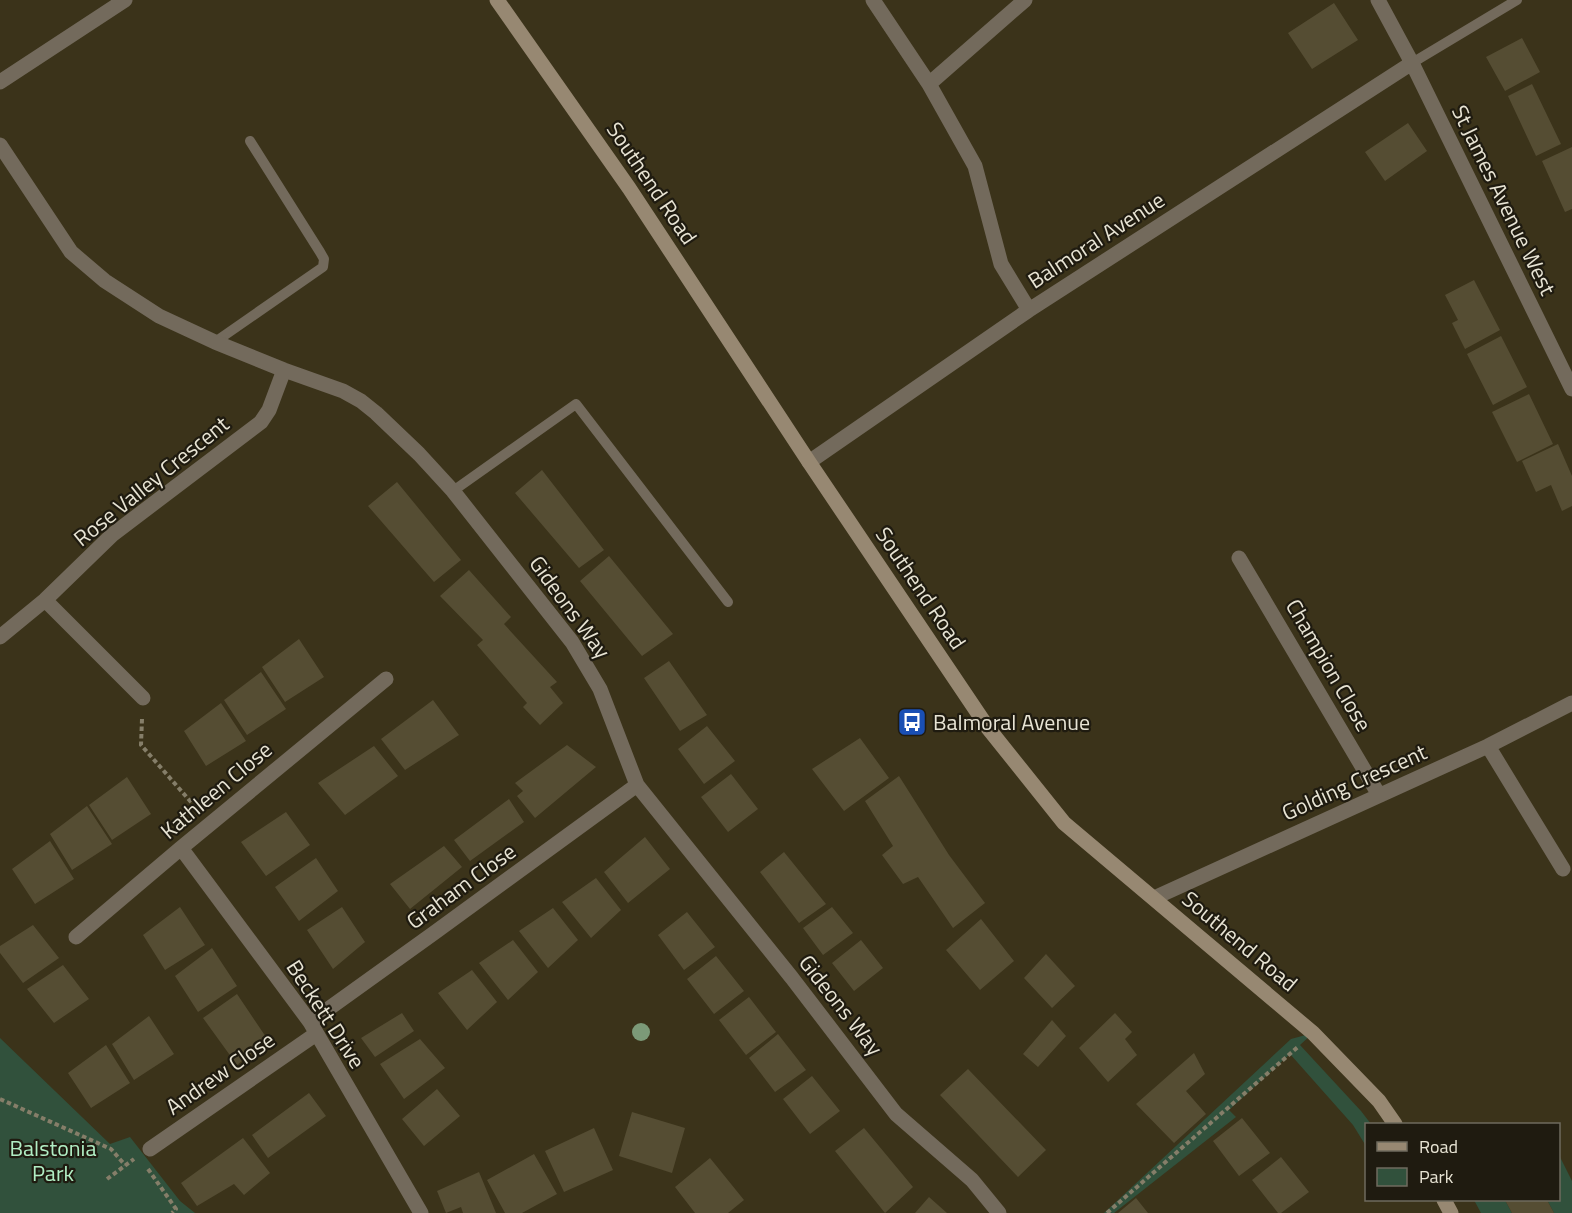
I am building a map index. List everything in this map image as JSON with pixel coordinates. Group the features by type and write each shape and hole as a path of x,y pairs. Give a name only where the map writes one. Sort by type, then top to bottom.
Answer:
{"street":[{"path":"0,82 125,0"},
{"name":"Southend Road","path":"497,0 629,188 988,728 1064,824 1314,1033 1379,1101 1394,1123"},
{"path":"873,0 928,84 975,166 1001,264 1029,310"},
{"path":"928,84 1025,0"},
{"name":"St James Avenue West","path":"1378,0 1412,63 1572,389"},
{"name":"Balmoral Avenue","path":"809,462 1029,310 1412,63"},
{"name":"Gideons Way","path":"0,145 71,252 105,282 159,316 215,342 343,391 376,413 419,454 453,491 572,642 600,689 637,785 792,978 896,1114 972,1180 999,1213"},
{"name":"Rose Valley Crescent","path":"1,633 45,600 112,535 261,422 269,410 284,370"},
{"name":"Champion Close","path":"1239,558 1379,795"},
{"path":"45,600 143,698"},
{"name":"Kathleen Close","path":"76,937 386,679"},
{"name":"Golding Crescent","path":"1154,898 1488,746 1572,704"},
{"path":"1488,746 1563,870"},
{"name":"Graham Close","path":"313,1028 434,933 637,785"},
{"name":"Beckett Drive","path":"181,848 313,1028 421,1213"},
{"name":"Andrew Close","path":"145,1152 313,1028"}],"lane":[{"path":"1412,63 1518,0"},
{"path":"215,342 323,267 324,259 320,252 250,141"},
{"path":"453,491 576,404 728,602"}],"path":[{"path":"143,698 141,745 210,824"},
{"path":"1107,1213 1314,1033"},
{"path":"0,1099 111,1149 125,1165"},
{"path":"107,1179 145,1152 176,1209 172,1213"}],"green space":[{"path":"1313,1033 1300,1045 1370,1123 1365,1123 1365,1144 1353,1125 1290,1054 1229,1110 1236,1117 1114,1213 1104,1213 1291,1039"},
{"name":"Balstonia Park","path":"0,1038 110,1144 130,1137 180,1201 195,1213 0,1213"},
{"path":"1560,1157 1572,1181 1572,1213 1554,1213 1548,1201 1560,1201"},
{"path":"1475,1201 1506,1201 1512,1213 1481,1213"}],"building":[{"path":"1334,3 1358,40 1312,69 1288,33"},
{"path":"1522,38 1540,72 1505,91 1486,57"},
{"path":"1532,84 1561,144 1536,156 1508,96"},
{"path":"1408,123 1427,151 1385,181 1365,152"},
{"path":"1572,147 1572,209 1565,212 1542,161"},
{"path":"1474,280 1500,330 1465,349 1452,323 1458,320 1445,295"},
{"path":"1501,336 1527,387 1493,405 1467,354"},
{"path":"1529,394 1553,444 1517,462 1492,412"},
{"path":"1558,444 1572,476 1572,506 1562,511 1551,485 1536,492 1522,461"},
{"path":"542,470 604,550 579,568 515,493"},
{"path":"397,482 461,560 434,582 368,506"},
{"path":"609,556 673,634 642,656 580,581"},
{"path":"469,570 511,617 504,624 557,682 550,687 563,703 540,725 523,707 527,703 477,645 483,640 440,596"},
{"path":"299,639 324,677 285,702 262,667"},
{"path":"669,661 707,715 680,731 644,678"},
{"path":"261,672 286,709 247,735 224,700"},
{"path":"433,700 459,735 405,770 381,739"},
{"path":"221,703 246,741 206,766 184,731"},
{"path":"707,726 735,761 704,784 678,749"},
{"path":"860,738 889,778 844,811 812,769"},
{"path":"567,745 596,767 535,818 517,796 523,791 515,783"},
{"path":"374,746 398,776 345,815 318,783"},
{"path":"731,774 758,809 728,832 701,797"},
{"path":"899,776 949,855 985,903 953,928 918,877 903,884 882,855 893,846 865,801"},
{"path":"127,777 151,814 112,840 89,805"},
{"path":"509,799 524,822 470,861 454,840"},
{"path":"87,806 112,844 72,870 50,834"},
{"path":"286,812 310,845 266,876 241,842"},
{"path":"645,837 670,869 628,903 604,872"},
{"path":"50,841 74,879 35,904 12,869"},
{"path":"444,846 462,867 410,909 390,884"},
{"path":"784,852 826,904 799,923 760,872"},
{"path":"316,858 338,891 299,921 275,887"},
{"path":"596,878 621,910 591,938 562,902"},
{"path":"180,907 205,945 165,970 143,935"},
{"path":"342,907 365,942 333,969 307,930"},
{"path":"832,907 853,933 823,955 803,928"},
{"path":"553,908 578,940 548,968 519,931"},
{"path":"687,912 715,947 684,970 658,935"},
{"path":"981,919 1014,961 980,990 946,950"},
{"path":"33,925 59,958 23,983 0,953 0,946"},
{"path":"513,940 538,972 508,1000 479,963"},
{"path":"861,940 883,968 854,991 832,963"},
{"path":"212,948 237,986 198,1012 175,976"},
{"path":"1046,954 1075,986 1052,1008 1024,978"},
{"path":"716,956 744,991 714,1014 687,979"},
{"path":"63,965 89,999 54,1023 27,989"},
{"path":"472,970 497,1002 467,1030 438,993"},
{"path":"237,994 268,1040 237,1065 203,1018"},
{"path":"749,997 776,1032 746,1055 719,1020"},
{"path":"402,1013 414,1031 375,1057 361,1038"},
{"path":"1115,1013 1132,1032 1125,1039 1137,1055 1108,1082 1079,1048"},
{"path":"149,1016 174,1054 134,1080 112,1044"},
{"path":"1052,1020 1066,1036 1038,1067 1023,1054"},
{"path":"778,1034 806,1070 775,1092 749,1058"},
{"path":"420,1039 445,1068 404,1099 380,1064"},
{"path":"106,1045 130,1083 91,1108 68,1073"},
{"path":"1194,1053 1205,1074 1186,1091 1206,1114 1174,1143 1136,1104"},
{"path":"968,1069 1046,1150 1018,1177 940,1095"},
{"path":"812,1076 840,1111 810,1134 783,1099"},
{"path":"437,1089 460,1116 424,1146 402,1119"},
{"path":"309,1093 326,1116 268,1158 252,1135"},
{"path":"632,1112 685,1128 672,1173 619,1156"},
{"path":"1242,1118 1270,1153 1239,1176 1213,1141"},
{"path":"594,1128 613,1170 564,1192 545,1151"},
{"path":"864,1128 913,1187 885,1213 835,1151"},
{"path":"243,1138 270,1173 244,1195 234,1184 197,1206 181,1183"},
{"path":"534,1154 557,1194 522,1213 505,1213 487,1180"},
{"path":"1281,1157 1309,1192 1278,1213 1252,1180"},
{"path":"710,1158 744,1200 728,1213 695,1213 675,1187"},
{"path":"479,1172 496,1213 463,1213 461,1207 446,1213 437,1191"},
{"path":"929,1197 947,1213 915,1213"},
{"path":"1136,1198 1148,1213 1118,1213"},
{"path":"1506,1201 1548,1201 1554,1213 1512,1213"}],"place":[{"name":"Balmoral Avenue","path":"912,722"}]}
